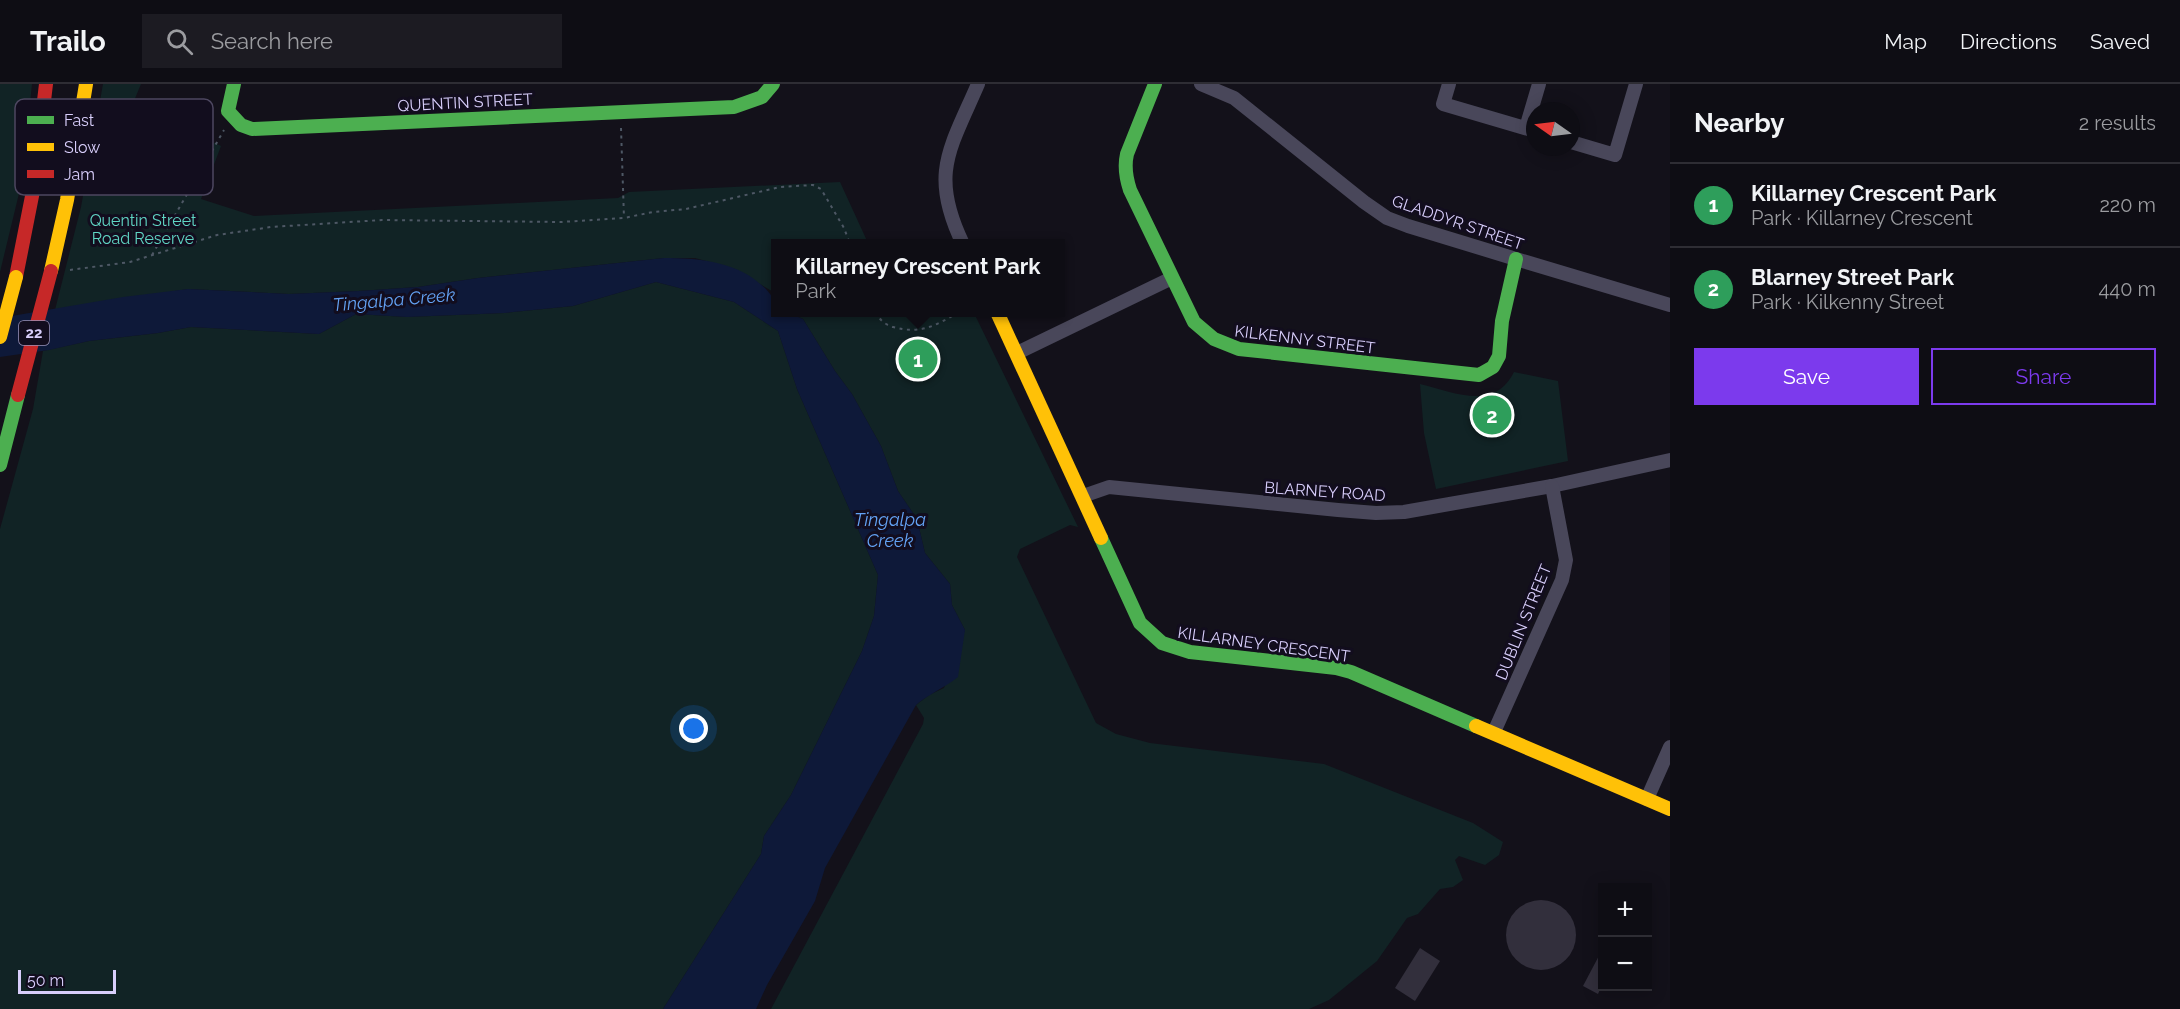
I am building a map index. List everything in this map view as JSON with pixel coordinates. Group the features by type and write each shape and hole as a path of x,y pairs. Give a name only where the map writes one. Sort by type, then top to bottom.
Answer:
{"main road":[{"name":"22","path":"44,99 46,84"},
{"name":"22","path":"84,99 86,84"},
{"path":"230,115 234,84"},
{"name":"QUENTIN STREET","path":"230,115 241,125 252,129 734,107 754,102 771,90 773,84"},
{"name":"KILKENNY STREET","path":"1155,84 1128,150 1125,163 1126,177 1194,322 1206,335 1220,344 1239,349 1479,375 1493,367 1499,356 1502,321 1515,259"},
{"name":"22","path":"0,337 16,277 32,195"},
{"name":"22","path":"0,465 51,271 68,195"},
{"name":"KILLARNEY CRESCENT","path":"999,317 1140,623 1151,637 1161,644 1182,651 1336,668 1352,672 1670,809"}],"street":[{"path":"961,239 948,210 944,188 945,166 978,84"},
{"name":"GLADDYR STREET","path":"1201,84 1234,98 1364,202 1388,218 1670,305"},
{"path":"1449,84 1443,104 1526,129"},
{"path":"1536,102 1539,84"},
{"path":"1580,145 1615,155 1636,84"},
{"path":"1017,353 1172,278"},
{"name":"BLARNEY ROAD","path":"1083,496 1109,487 1376,513 1404,512 1552,486 1670,460"},
{"name":"DUBLIN STREET","path":"1494,732 1562,580 1566,560 1552,486"},
{"path":"1647,799 1670,747"}],"path":[{"path":"621,112 624,218"},
{"path":"213,145 230,115"},
{"path":"68,271 130,262 217,235 271,227 382,220 561,222 624,218 686,209 780,187 813,185 821,189 848,239"},
{"path":"151,256 185,195"},
{"path":"877,317 888,325 908,331 922,330 949,317"}],"green space":[{"path":"0,84 32,84 30,99 15,99 15,195 19,195 0,272"},
{"name":"Quentin Street Road Reserve","path":"103,84 141,84 135,99 100,99"},
{"name":"Quentin Street Road Reserve","path":"213,142 221,146 213,167"},
{"name":"Quentin Street Road Reserve","path":"840,182 866,239 771,239 771,291 735,269 695,258 664,258 478,278 418,287 359,291 289,294 188,289 55,310 83,195 203,195 201,199 254,216 618,198 629,192"},
{"path":"656,282 734,302 778,331 797,389 878,575 874,616 862,651 791,795 764,836 761,854 663,1009 0,1009 0,529 33,409 43,351 89,341 191,327 319,334 356,314 407,317 504,313 573,306"},
{"path":"798,317 976,317 1078,527 1070,525 1020,549 1017,557 1096,723 1116,734 1150,743 1324,764 1473,823 1503,842 1499,855 1485,865 1459,856 1455,860 1463,880 1453,887 1440,889 1418,914 1407,918 1377,961 1329,1000 1309,1009 771,1009 923,724 924,718 916,705 929,695 944,688 965,630 952,605 950,584 925,553 917,519 898,491 881,446 852,394 803,319"},
{"path":"1514,372 1558,381 1568,461 1436,489 1424,433 1420,384 1459,394 1484,395 1496,392 1506,384"}],"water":[{"name":"Tingalpa Creek","path":"664,258 714,262 749,276 771,296 771,317 803,319 852,394 881,446 898,491 917,519 925,553 950,584 952,605 965,630 958,677 916,705 825,868 815,901 767,985 756,1009 663,1009 761,854 764,836 791,795 862,651 874,616 878,575 797,389 778,331 734,302 656,282 573,306 504,313 407,317 356,314 319,334 191,327 89,341 0,357 0,318 123,297 188,289 289,294 359,291 418,287 478,278"}],"building":[{"path":"1541,900 1560,906 1570,916 1576,935 1570,954 1560,964 1541,970 1522,964 1512,954 1506,935 1512,916 1522,906"},
{"path":"1420,948 1440,961 1415,1001 1395,988"},
{"path":"1598,958 1598,994 1583,986"}],"traffic: fast":[{"path":"234,84 228,111 241,125 252,129 734,107 762,97 773,84"},
{"path":"1155,84 1127,154 1127,181 1194,322 1214,339 1239,349 1479,375 1493,367 1499,356 1502,321 1516,259"},
{"path":"0,465 18,395"},
{"path":"1101,538 1140,623 1162,643 1190,652 1336,668 1351,672 1476,726"}],"traffic: slow":[{"path":"84,99 86,84"},
{"path":"51,271 68,195"},
{"path":"0,337 16,277"},
{"path":"999,317 1101,538"},
{"path":"1476,726 1670,809"}],"traffic: jam":[{"path":"44,99 46,84"},
{"path":"16,277 32,195"},
{"path":"18,395 51,271"}],"place":[{"name":"Killarney Crescent Park","path":"918,359"},
{"name":"Blarney Street Park","path":"1492,415"}]}
